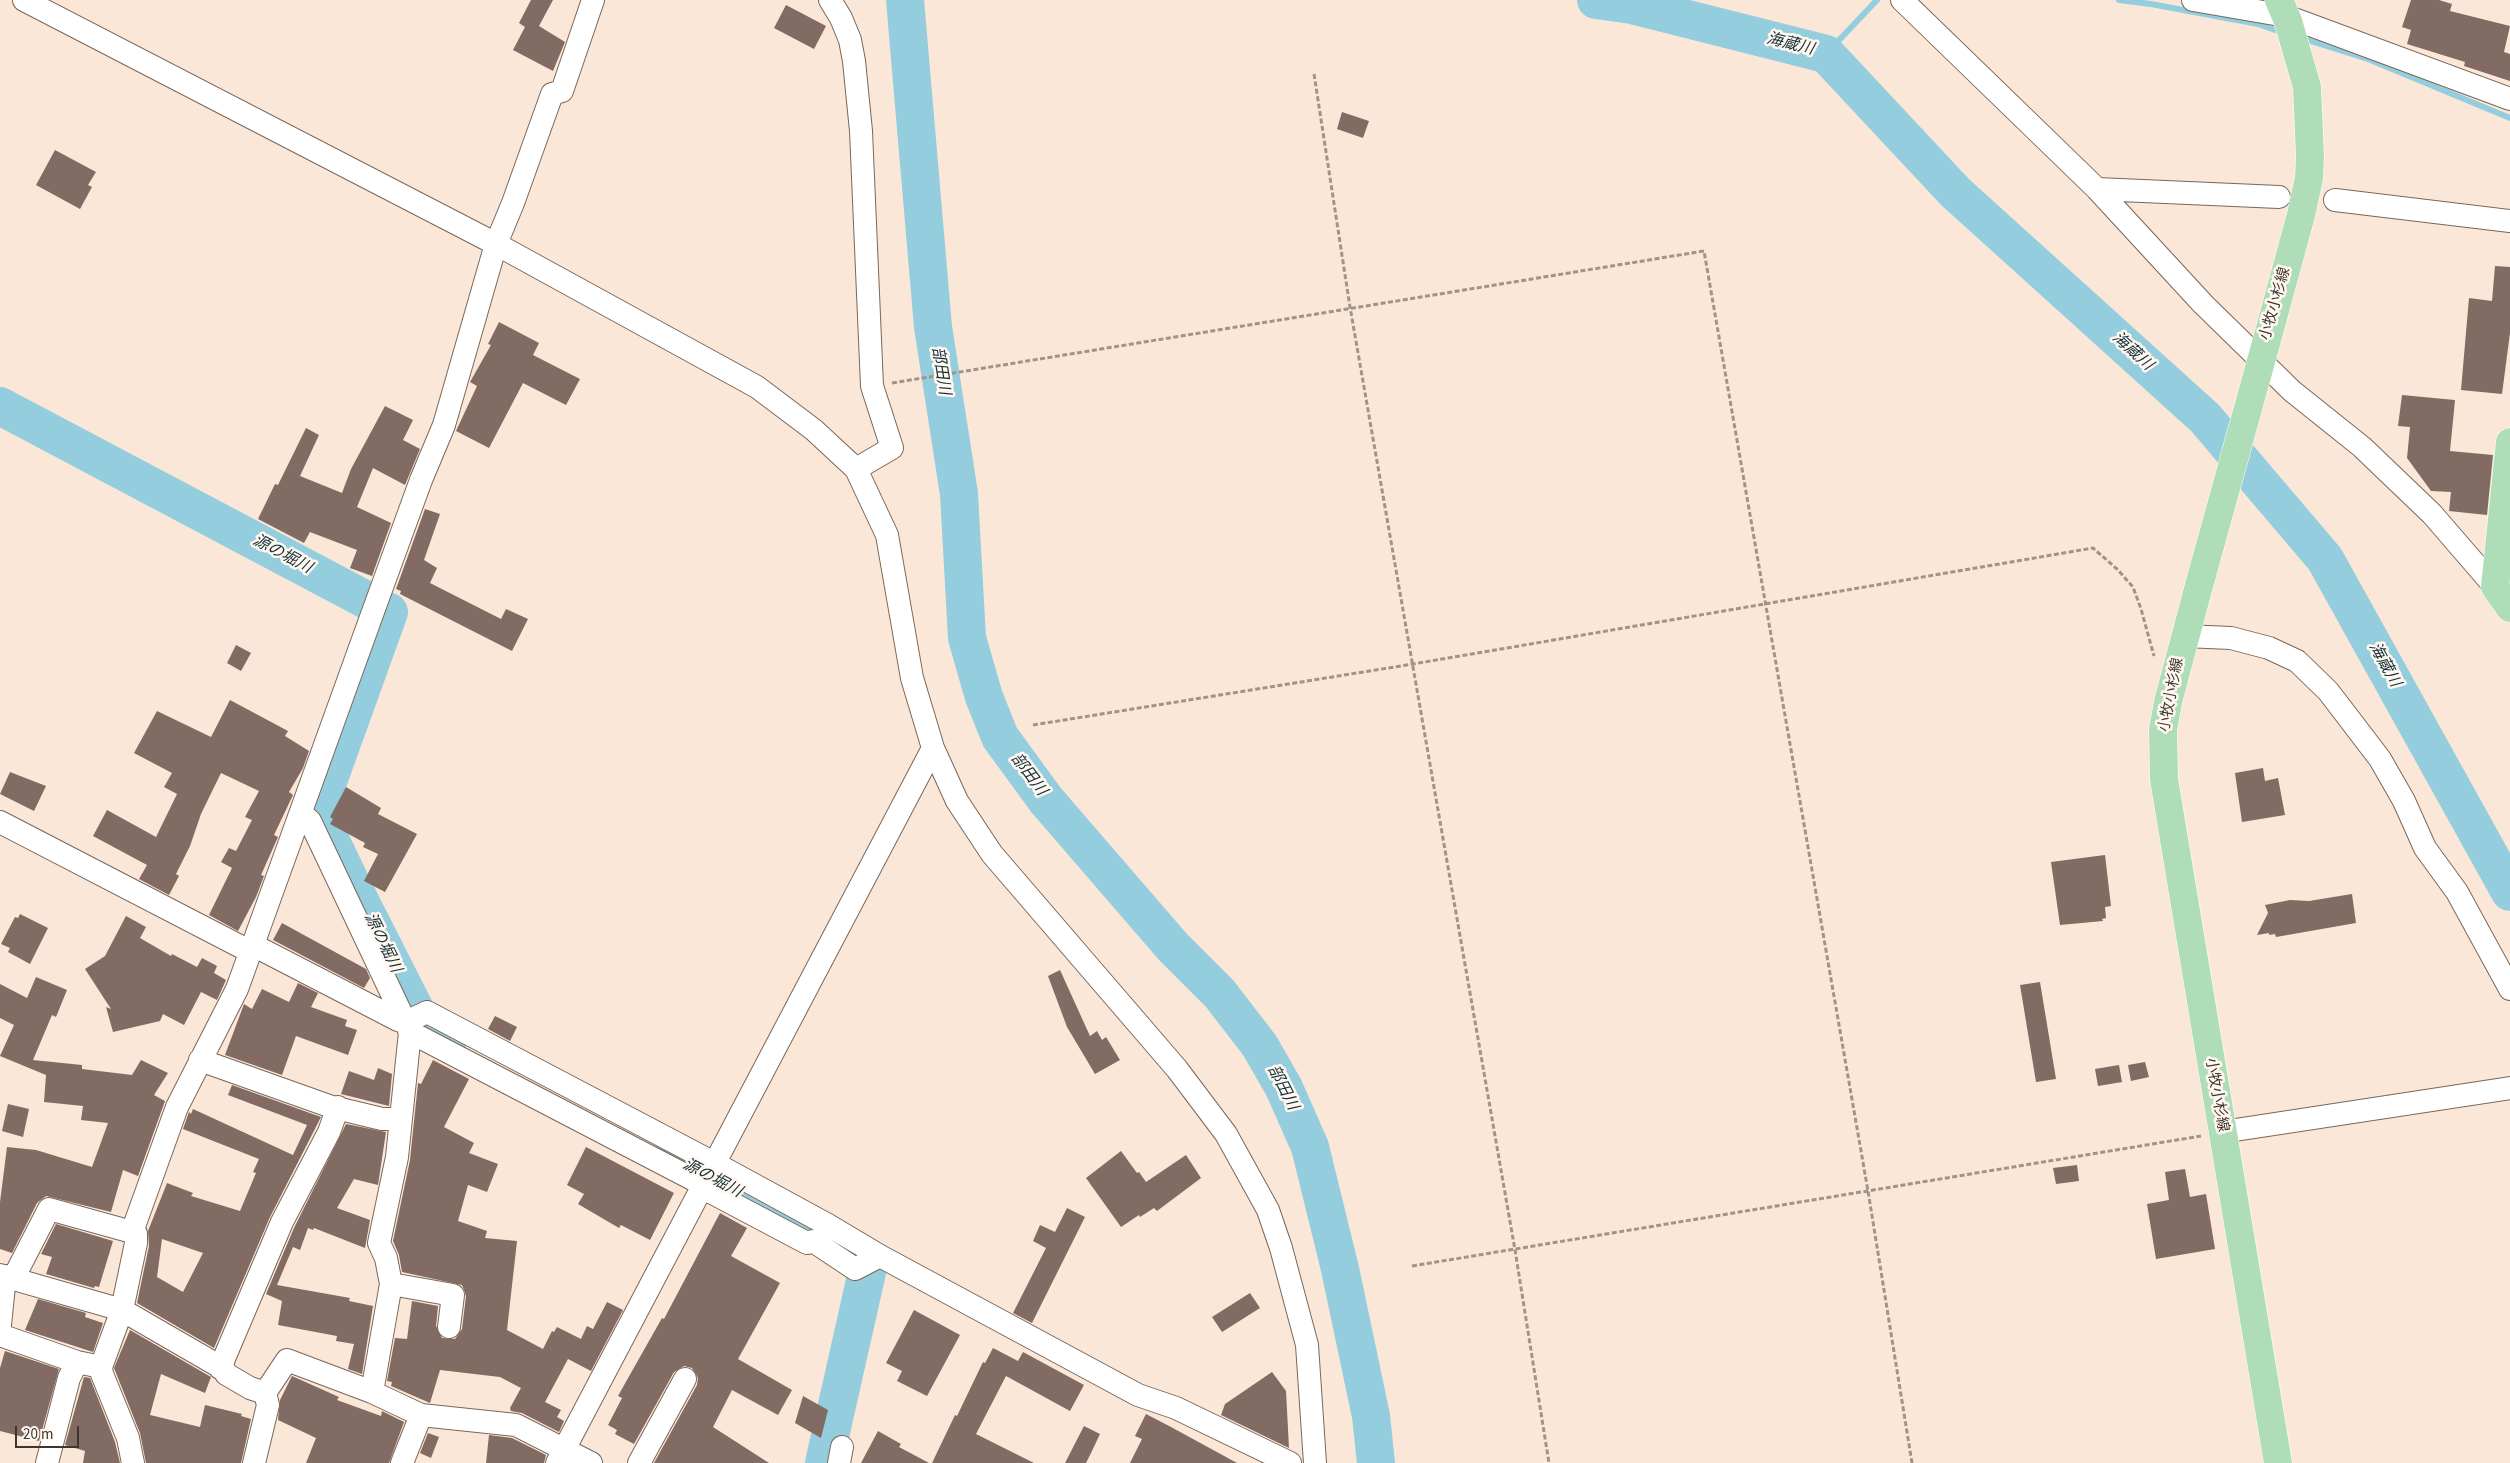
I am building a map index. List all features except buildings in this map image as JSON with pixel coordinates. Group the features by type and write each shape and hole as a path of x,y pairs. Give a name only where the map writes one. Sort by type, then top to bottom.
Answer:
{"main road":[{"name":"小牧小杉線","path":"2278,1463 2167,809 2163,730 2170,691 2184,636 2271,325 2301,215 2309,178 2309,111 2300,60 2284,12"},
{"path":"2505,594 2510,442"}],"street":[{"path":"24,0 496,244 757,387 814,430 856,469 887,535 912,678 933,748 957,801 992,854 1177,1069 1226,1134 1256,1185 1268,1210 1281,1248 1307,1345 1315,1463"},
{"path":"132,1232 177,1107 238,989 421,480 444,425 496,244 513,203 552,94 562,91 593,0"},
{"path":"830,0 844,25 854,61 861,131 872,386 892,448 856,469"},
{"path":"1902,0 2096,189 2203,304 2285,384 2362,447 2432,514 2505,594"},
{"path":"2193,0 2284,12 2510,99"},
{"path":"2096,189 2279,197"},
{"path":"2335,200 2510,221"},
{"path":"2184,636 2231,638 2269,648 2297,661 2328,691 2380,759 2404,801 2425,848 2457,892 2510,989"},
{"path":"561,1456 933,748"},
{"path":"301,813 310,821 412,1022 396,1157 379,1243 386,1258 391,1284 372,1392"},
{"path":"0,822 390,1016 412,1022 709,1177 828,1225 880,1256 1138,1395 1176,1408 1290,1463"},
{"path":"200,1060 338,1107 382,1119 401,1119"},
{"path":"2222,1132 2510,1088"},
{"path":"220,1368 282,1222 329,1132 338,1107"},
{"path":"709,1177 807,1243 813,1240 855,1268 880,1256"},
{"path":"0,1325 6,1277 49,1209 136,1234 136,1243 122,1310 101,1367 102,1374 128,1438 133,1463"},
{"path":"6,1277 122,1310 250,1388 265,1393"},
{"path":"391,1284 453,1294 449,1327"},
{"path":"0,1335 77,1362 101,1367"},
{"path":"254,1463 268,1405 265,1393 287,1360 372,1392 421,1415 516,1425 561,1456 590,1463"},
{"path":"47,1463 69,1378 77,1362"},
{"path":"640,1463 685,1379"},
{"path":"402,1463 421,1415"}],"path":[{"path":"1314,74 1350,307 1514,1250 1549,1463"},
{"path":"896,383 1350,307 1704,251 1868,1191 1912,1463"},
{"path":"1034,725 1413,664 2092,548 2133,587 2156,664 2170,691"},
{"path":"1412,1266 2222,1132"}],"waterway":[{"name":"部田川","path":"905,0 933,327 959,494 967,638 984,697 1000,737 1046,800 1173,947 1220,994 1260,1046 1284,1088 1310,1147 1340,1269 1371,1416 1376,1463"},
{"name":"海蔵川","path":"1596,0 1632,5 1826,54 1955,192 2205,418 2325,559 2510,892"},
{"path":"1826,54 1877,0"},
{"path":"2119,0 2151,4 2258,24 2284,33"},
{"path":"2301,38 2368,59 2510,118"},
{"name":"源の堀川","path":"0,406 389,612 317,812 424,1027 448,1040"},
{"name":"源の堀川","path":"672,1156 859,1257 867,1272 824,1463"}]}
